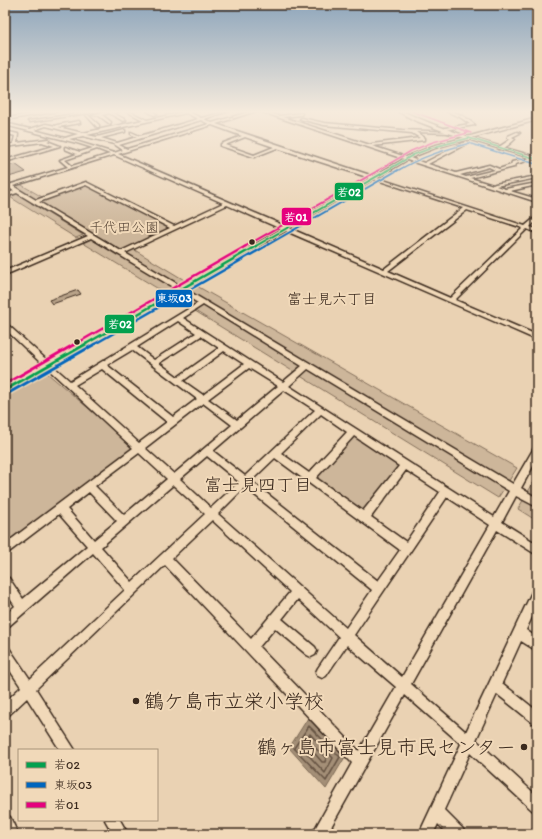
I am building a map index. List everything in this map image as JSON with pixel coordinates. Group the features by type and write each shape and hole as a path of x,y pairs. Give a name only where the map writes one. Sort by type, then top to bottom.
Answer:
{"main road":[{"path":"507,150 533,158"}],"street":[{"path":"5,161 43,150"},
{"path":"71,150 81,154"},
{"path":"71,167 62,160 91,150"},
{"path":"103,150 537,338"},
{"path":"7,186 126,150"},
{"path":"237,150 254,156 268,150"},
{"path":"291,150 537,231"},
{"path":"383,150 537,201"},
{"path":"5,390 407,158 425,150"},
{"path":"425,164 450,150"},
{"path":"467,178 513,166 513,163 533,158 537,152"},
{"path":"458,174 489,166 499,170"},
{"path":"492,186 537,177"},
{"path":"36,202 86,183 174,228"},
{"path":"505,190 537,184"},
{"path":"7,186 204,302 537,503"},
{"path":"5,196 18,192"},
{"path":"121,253 227,203"},
{"path":"385,271 466,208"},
{"path":"451,300 537,216"},
{"path":"5,273 91,236"},
{"path":"70,385 204,302"},
{"path":"178,318 537,550"},
{"path":"5,325 297,592 468,742 537,805"},
{"path":"154,363 201,333"},
{"path":"132,347 238,425"},
{"path":"178,381 224,348"},
{"path":"5,550 249,364"},
{"path":"102,365 173,422"},
{"path":"5,622 308,365"},
{"path":"5,711 320,410"},
{"path":"310,478 353,431"},
{"path":"207,450 379,589"},
{"path":"319,834 361,762 403,685 497,524 537,451"},
{"path":"275,452 406,548"},
{"path":"364,518 405,465"},
{"path":"89,486 124,522"},
{"path":"322,672 446,491"},
{"path":"60,508 132,590"},
{"path":"165,558 361,762"},
{"path":"5,582 22,607"},
{"path":"251,648 297,592"},
{"path":"426,834 537,594"},
{"path":"274,620 311,651"},
{"path":"519,632 537,646"},
{"path":"5,652 67,749"},
{"path":"495,685 537,719"},
{"path":"436,812 458,834"},
{"path":"113,821 121,834"},
{"path":"5,822 11,834"}],"green space":[{"path":"20,184 44,198 31,203 83,235 76,238 5,194 5,188"},
{"name":"千代田公園","path":"85,184 171,228 123,251 39,202"},
{"path":"91,239 118,256 133,249 186,281 165,293 83,243"},
{"path":"195,285 517,468 498,498 174,298"},
{"path":"47,373 135,448 5,546 5,397"},
{"path":"353,431 405,465 364,518 310,478"},
{"path":"536,478 537,479 537,521 518,509"}],"water":[{"path":"308,718 345,757 326,789 289,748"}],"building":[{"path":"15,164 26,172 5,178 5,167"},
{"path":"78,290 81,294 52,304 49,300"}],"transit line":[{"name":"若01","path":"5,384 413,150"},
{"name":"若02","path":"5,390 413,155 426,150"},
{"name":"東坂03","path":"7,394 415,160 443,150"},
{"name":"東坂03","path":"491,150 536,164"},
{"name":"若02","path":"508,150 537,159"}],"place":[{"name":"鶴ケ島市立栄小学校","path":"136,701"},
{"name":"鶴ヶ島市富士見市民センター","path":"524,747"}],"district":[{"name":"富士見六丁目","path":"332,299"},
{"name":"富士見四丁目","path":"258,485"}]}
